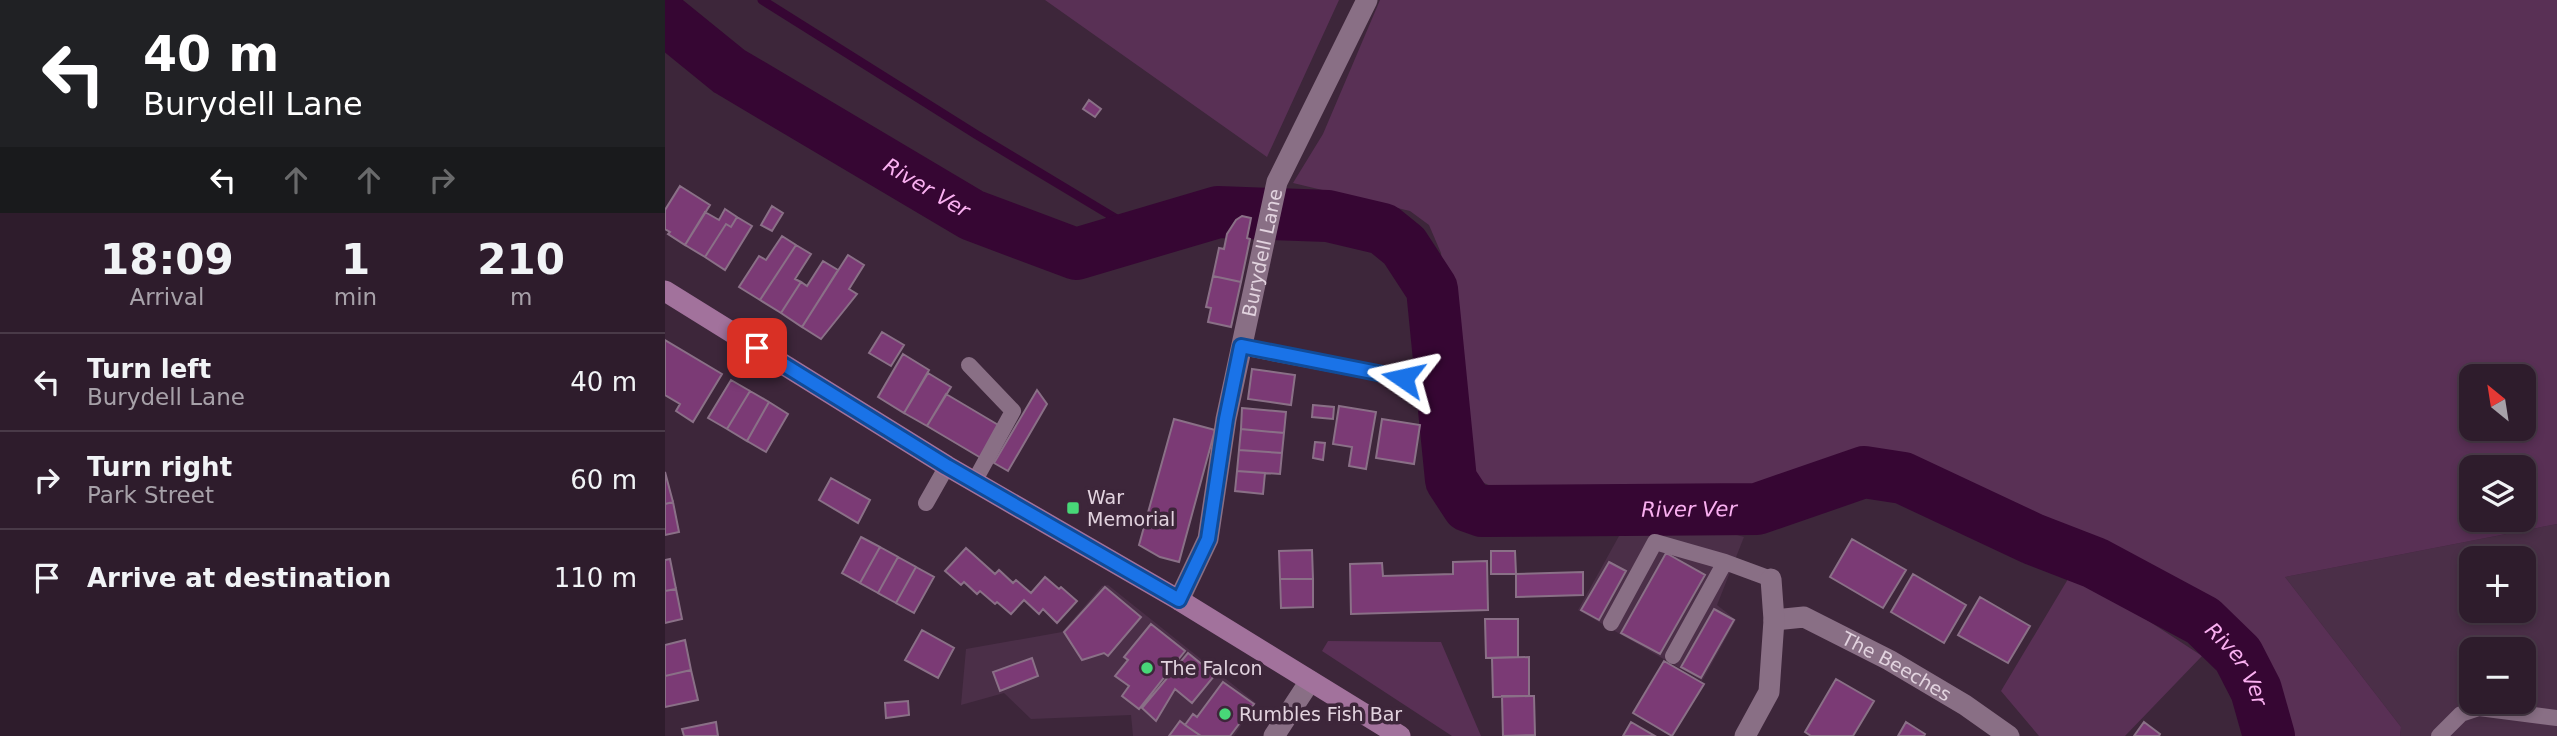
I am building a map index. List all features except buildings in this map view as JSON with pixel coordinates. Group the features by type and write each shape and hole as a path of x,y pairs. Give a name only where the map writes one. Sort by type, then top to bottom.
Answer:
{"main road":[{"path":"665,291 947,466 1179,600 1400,736"}],"street":[{"name":"Burydell Lane","path":"1179,600 1208,539 1226,419 1277,182 1367,0"},
{"path":"1745,736 1769,692 1774,620 1771,579"},
{"name":"The Beeches","path":"1774,620 1804,617 1900,666 1965,705 2009,736"},
{"path":"1274,736 1310,681"}],"lane":[{"path":"1241,346 1403,378"},
{"path":"969,365 1013,411 974,482"},
{"path":"926,503 947,466"},
{"path":"1611,623 1655,542 1725,562 1771,579"},
{"path":"1673,656 1725,562"},
{"path":"2439,736 2461,714 2479,708 2557,718"}],"shaded area":[{"path":"1045,0 1339,0 1267,157"},
{"path":"1380,0 2557,0 2557,524 2536,528 2536,455 2459,455 2459,532 2516,532 2285,577 2401,727 2400,736 2288,736 2276,687 2255,651 2234,629 2138,564 1888,458 1865,460 1778,489 1682,501 1508,494 1480,481 1462,456 1441,253 1429,225 1410,211 1293,183 1323,134"},
{"path":"1642,523 1706,526 1744,537 1717,605 1736,620 1702,681 1578,610 1624,527"},
{"path":"2557,524 2557,736 2400,736 2401,727 2285,577 2516,532 2536,532 2536,528"},
{"path":"2071,574 2202,656 2125,736 2039,736 2001,691"},
{"path":"1108,585 1256,703 1234,736 1133,736 1131,715 1031,719 1004,693 961,705 966,649 1062,632 1102,586"},
{"path":"1328,641 1441,642 1481,736 1452,736 1322,651"}],"waterway":[{"name":"River Ver","path":"762,0 1120,221 1218,212"},
{"name":"River Ver","path":"665,19 729,71 972,215 1076,254 1218,212 1328,216 1383,229 1404,246 1432,289 1451,480 1468,506 1482,511 1757,509 1864,472 1903,478 2033,539 2095,563 2203,621 2238,655 2256,690 2269,736"}],"place":[{"name":"War Memorial","path":"1073,508"},
{"name":"The Falcon","path":"1147,668"},
{"name":"Rumbles Fish Bar","path":"1225,714"}],"route":[{"path":"757,348 947,466 1179,600 1208,539 1226,419 1241,346 1403,378"}]}
